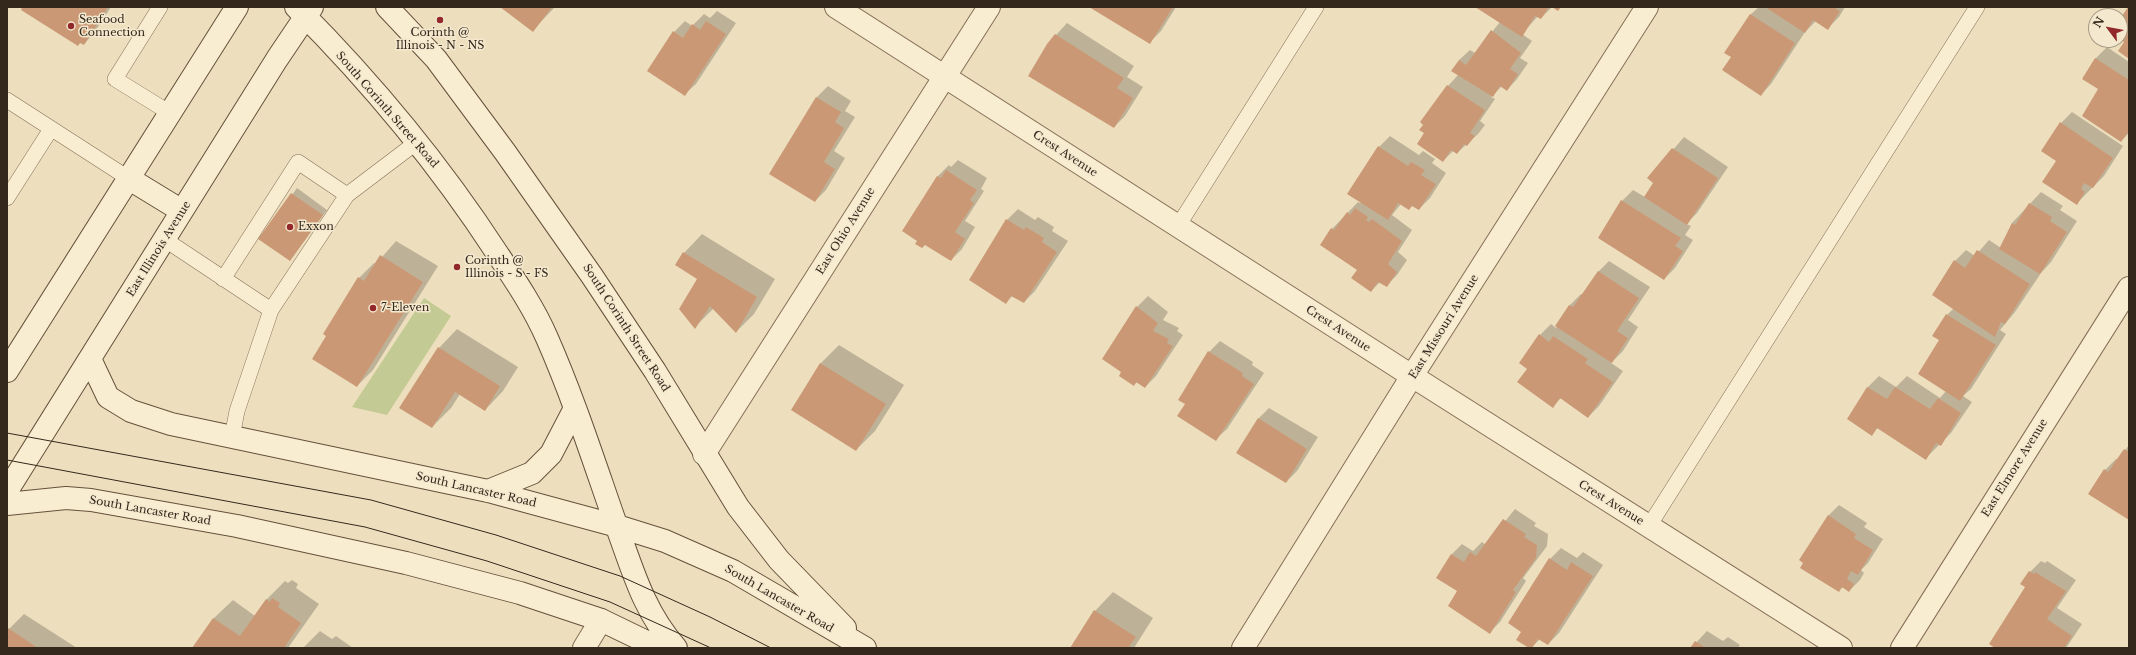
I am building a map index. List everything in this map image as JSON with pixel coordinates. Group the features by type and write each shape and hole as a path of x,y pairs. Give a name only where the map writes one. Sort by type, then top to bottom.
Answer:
{"main road":[{"path":"7,371 237,7"},
{"name":"South Corinth Street Road","path":"387,7 436,59 505,152 592,276 655,371 704,454 738,507 779,560 864,648"},
{"name":"Crest Avenue","path":"836,7 1412,376 1841,648"},
{"name":"East Ohio Avenue","path":"704,454 989,7"},
{"name":"East Missouri Avenue","path":"1243,648 1412,376 1647,7"},
{"name":"South Corinth Street Road","path":"304,10 417,142 466,206 515,281 547,336 575,408 642,599 660,630 676,648"},
{"name":"East Illinois Avenue","path":"7,491 182,211 304,10"},
{"path":"128,178 182,211"},
{"name":"East Elmore Avenue","path":"1902,648 2129,288"},
{"name":"South Lancaster Road","path":"90,359 108,396 131,411 171,424 488,491 617,526 665,541 733,571 864,648"},
{"path":"488,491 532,473 551,454 575,408"},
{"name":"South Lancaster Road","path":"7,504 66,498 91,500 237,526 406,563 520,593 601,620 659,648"},
{"path":"584,648 601,620"}],"lane":[{"path":"160,7 115,78 170,112"},
{"path":"1178,226 1316,7"},
{"path":"1649,526 1977,7"},
{"path":"7,100 128,178"},
{"path":"7,198 51,129"},
{"path":"232,437 237,411 271,310 347,195 417,142"},
{"path":"223,279 298,162 347,195"},
{"path":"164,239 271,310"}],"green space":[{"path":"424,298 451,316 387,415 352,407"}],"building":[{"name":"Seafood Connection","path":"22,7 108,7 84,45 80,43 78,46 21,10"},
{"path":"500,7 552,7 533,32"},
{"path":"1089,7 1173,7 1150,44"},
{"path":"1475,7 1549,7 1541,19 1535,16 1522,37"},
{"path":"1552,7 1561,7 1558,11"},
{"path":"1765,7 1833,7 1840,11 1828,30 1813,20 1805,33"},
{"path":"2129,7 2129,59 2118,51 2120,48 2128,48 2127,8"},
{"path":"1750,14 1795,43 1761,96 1722,70 1731,57 1724,53"},
{"path":"706,21 726,34 685,96 647,71 673,31 683,38 692,24 700,30"},
{"path":"1491,30 1521,53 1510,69 1518,74 1507,91 1500,86 1493,97 1451,71 1459,60 1466,65"},
{"path":"1055,34 1124,78 1117,88 1133,98 1114,128 1028,76 1047,44"},
{"path":"2095,58 2129,80 2129,131 2121,142 2082,116 2098,89 2082,79"},
{"path":"1447,85 1485,110 1470,133 1475,136 1467,146 1464,144 1457,154 1451,150 1443,162 1417,144 1424,133 1419,130 1423,125 1420,122"},
{"path":"816,97 841,112 835,122 844,128 824,162 835,169 815,202 769,174"},
{"path":"2060,122 2113,158 2093,188 2084,183 2081,189 2085,192 2077,205 2042,182 2056,161 2041,151"},
{"path":"1378,146 1408,166 1411,162 1425,170 1421,175 1436,184 1419,210 1412,206 1409,210 1398,203 1388,220 1347,194"},
{"path":"1672,148 1718,178 1687,225 1644,197 1653,183 1647,178"},
{"path":"946,170 977,190 970,200 974,203 955,232 965,239 951,261 925,245 922,248 915,244 917,241 902,231 937,176 941,178"},
{"name":"Exxon","path":"291,193 323,215 290,261 258,239"},
{"path":"1621,200 1681,238 1675,246 1683,251 1664,280 1598,238"},
{"path":"2029,203 2052,217 2050,221 2067,232 2040,274 1999,249 2012,223 2015,225"},
{"path":"1355,208 1368,217 1366,220 1369,222 1372,219 1402,241 1388,264 1397,272 1387,287 1378,282 1371,292 1351,278 1357,270 1320,245 1331,228 1334,230 1347,212 1350,215"},
{"path":"1006,219 1024,230 1026,227 1044,238 1042,242 1057,252 1024,303 1011,296 1006,304 969,280"},
{"path":"1977,250 2030,284 2005,324 2001,322 1995,337 1932,295 1954,260 1965,268"},
{"path":"683,252 757,297 736,333 710,306 695,329 679,309 697,279 675,265"},
{"name":"7-Eleven","path":"380,255 423,282 357,387 312,359 326,336 323,334 358,277 364,281"},
{"path":"1598,271 1639,298 1617,331 1628,338 1612,363 1555,326 1569,305 1573,307"},
{"path":"1136,306 1158,323 1153,331 1169,339 1167,343 1173,346 1145,388 1136,382 1134,386 1119,376 1121,372 1102,359"},
{"path":"1946,314 1996,345 1960,401 1918,374 1939,340 1932,336"},
{"path":"1539,334 1549,342 1553,336 1588,359 1585,363 1613,382 1588,418 1560,398 1553,408 1517,382 1527,369 1519,363"},
{"path":"438,347 500,386 485,411 455,392 432,428 399,408"},
{"path":"1208,351 1243,373 1242,376 1254,384 1216,441 1177,416 1185,404 1178,400"},
{"path":"820,363 886,404 856,451 791,410"},
{"path":"1867,387 1887,399 1895,387 1930,409 1938,398 1961,413 1941,446 1936,443 1926,460 1877,428 1872,436 1847,419"},
{"path":"1258,418 1307,449 1286,483 1236,453"},
{"path":"2124,449 2129,452 2129,520 2088,494 2104,469 2108,472"},
{"path":"1828,515 1856,534 1854,538 1873,550 1858,575 1851,571 1847,579 1854,584 1849,592 1842,587 1839,592 1800,568 1803,563 1799,560"},
{"path":"1503,519 1526,534 1524,537 1537,545 1536,558 1513,590 1516,592 1490,634 1448,606 1457,591 1436,578 1451,554 1464,562 1470,552 1476,556"},
{"path":"1549,558 1567,570 1571,562 1593,576 1548,645 1538,639 1532,648 1529,648 1516,640 1521,632 1508,623"},
{"path":"2029,571 2034,574 2035,572 2066,591 2047,619 2072,636 2064,648 1995,648 1989,644 2025,587 2020,584"},
{"path":"272,598 280,603 278,607 301,623 284,648 192,648 213,618 240,636 266,599 270,602"},
{"path":"1094,610 1136,637 1128,648 1070,648"},
{"path":"8,628 38,648 7,648"},
{"path":"1695,641 1706,648 1690,648"}],"tram line":[{"path":"7,433 371,500 496,535 620,576 710,617 771,648"},
{"path":"7,460 365,527 487,561 610,602 711,648"}],"place":[{"name":"Corinth @ Illinois - N - NS","path":"440,20"},
{"name":"Seafood Connection","path":"71,26"},
{"name":"Exxon","path":"290,227"},
{"name":"Corinth @ Illinois - S - FS","path":"457,267"},
{"name":"7-Eleven","path":"373,308"}]}
